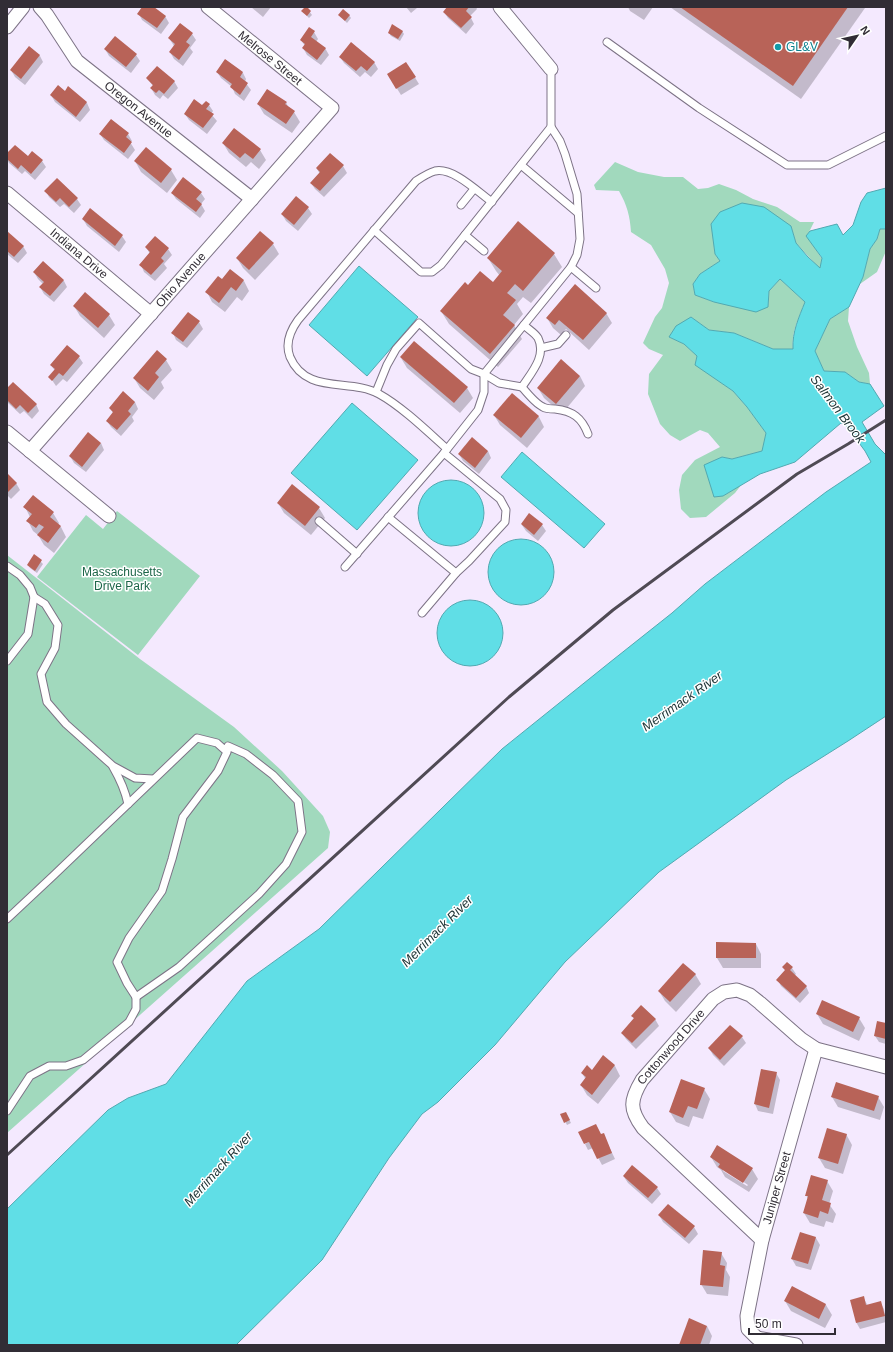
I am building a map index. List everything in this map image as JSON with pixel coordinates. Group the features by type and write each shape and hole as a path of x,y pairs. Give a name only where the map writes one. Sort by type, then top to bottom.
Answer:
{"street":[{"path":"7,27 23,7"},
{"name":"Oregon Avenue","path":"40,7 47,14 78,61 252,199"},
{"name":"Melrose Street","path":"208,7 332,108"},
{"path":"500,7 551,69"},
{"name":"Ohio Avenue","path":"30,451 332,108"},
{"name":"Indiana Drive","path":"7,193 151,314"},
{"path":"7,432 108,516"},
{"name":"Cottonwood Drive","path":"762,1240 643,1128 635,1118 632,1104 635,1092 642,1080 713,999 724,992 738,990 750,995 801,1039 816,1048 886,1067"},
{"name":"Juniper Street","path":"796,1345 757,1338 748,1329 746,1316 762,1240 816,1048"}],"lane":[{"path":"607,42 699,108 787,165 828,165 886,136"},
{"path":"345,567 446,451 478,410 484,392 484,374 571,266 577,255 580,239 577,194 560,141 551,127 551,69"},
{"path":"374,230 421,272 432,272 441,265 551,127"},
{"path":"521,165 578,213"},
{"path":"422,613 456,573 505,522 506,510 500,499 389,400 376,392 316,381 303,374 294,364 288,352 288,339 292,328 416,181 426,174 437,171 450,173 463,180 492,202"},
{"path":"461,205 474,189"},
{"path":"465,235 484,251"},
{"path":"571,266 596,288"},
{"path":"376,392 387,365 396,349 419,323 471,369 484,374 499,383 522,388 543,408 558,409 571,413 579,418 585,426 588,434"},
{"path":"522,388 538,362 541,348 537,337 524,325"},
{"path":"541,348 558,344 566,335"},
{"path":"388,517 456,573"},
{"path":"319,521 357,554"},
{"path":"7,566 20,575 30,587 34,597 28,634 7,661"},
{"path":"34,597 45,604 58,625 55,648 41,674 47,702 66,724 113,766 135,778 153,779"},
{"path":"7,919 197,738 217,744 226,752"},
{"path":"7,1111 30,1076 49,1066 66,1066 82,1060 129,1022 136,1009 136,997 126,983 117,962 129,938 162,891 183,817 218,771 228,746 246,754 273,775 298,801 302,832 286,864 259,894 180,967 136,997"},
{"path":"113,766 121,780 128,804"}],"green space":[{"path":"615,162 638,172 664,177 683,177 698,189 708,188 719,184 736,190 753,199 777,207 800,222 814,222 807,236 822,259 820,269 796,243 791,226 714,241 715,254 720,261 700,274 693,284 695,295 714,302 768,307 769,291 780,279 805,302 794,331 793,349 773,349 734,333 709,330 691,317 669,337 684,344 697,356 696,365 733,391 766,433 763,451 732,459 722,457 723,496 742,484 735,493 706,517 690,518 681,509 679,490 682,475 695,460 720,447 708,433 700,430 680,441 670,435 660,424 648,394 649,374 663,355 649,349 643,343 655,317 662,308 669,283 665,269 651,245 631,232 628,211 619,191 596,190 594,185"},
{"path":"880,229 886,229 886,251 877,272 860,284 870,249 877,239"},
{"path":"849,307 848,321 857,347 869,373 870,384 859,382 845,372 824,371 815,351 830,319"},
{"name":"Massachusetts Drive Park","path":"117,511 200,576 138,655 37,577 86,515 103,529"},
{"path":"7,555 140,659 234,727 282,771 323,816 330,832 328,848 7,1133"}],"water":[{"path":"886,188 886,229 880,229 877,239 870,249 863,277 849,307 830,319 815,351 824,371 845,372 859,382 870,384 884,406 862,422 875,444 886,455 886,716 786,780 659,872 565,962 495,1045 438,1102 422,1114 389,1158 322,1260 236,1345 7,1345 7,1209 108,1110 128,1098 166,1084 247,981 319,929 502,749 672,613 705,584 826,492 871,462 865,451 845,424 841,423 795,462 760,474 723,496 714,497 704,465 722,457 732,459 762,451 766,433 733,391 695,365 697,356 684,344 669,337 676,326 691,317 709,330 734,333 773,349 793,349 798,319 805,302 780,279 769,291 768,307 756,312 714,302 695,295 693,284 700,274 720,261 715,254 711,224 720,212 742,203 764,207 791,226 796,243 820,268 822,258 806,236 810,231 837,224 843,235 853,225 861,202 867,193"},
{"path":"359,266 418,317 367,376 309,325"},
{"path":"352,403 418,460 357,530 291,473"},
{"path":"522,452 605,524 584,548 501,477"},
{"path":"451,480 463,483 474,490 481,501 484,513 481,525 474,536 463,543 451,546 439,543 428,536 421,525 418,513 421,501 428,490 439,483"},
{"path":"521,539 533,542 544,549 551,560 554,572 551,584 544,595 533,602 521,605 509,602 498,595 491,584 488,572 491,560 498,549 509,542"},
{"path":"470,600 482,603 493,610 500,621 503,633 500,645 493,656 482,663 470,666 458,663 447,656 440,645 437,633 440,621 447,610 458,603"}],"building":[{"path":"142,7 154,7 166,16 157,28 137,14"},
{"path":"305,7 311,11 307,16 301,11"},
{"path":"447,7 469,7 466,11 472,17 461,28 443,12"},
{"name":"GL&V","path":"680,7 848,7 793,86"},
{"path":"343,9 350,15 345,21 338,15"},
{"path":"180,23 193,33 186,42 190,45 179,60 169,52 175,44 168,38"},
{"path":"392,24 403,31 398,39 388,33"},
{"path":"309,27 315,31 311,37 326,48 317,60 302,48 305,44 300,40"},
{"path":"115,36 137,54 126,67 104,49"},
{"path":"351,42 375,62 367,71 361,66 356,71 339,57"},
{"path":"29,46 40,55 21,79 10,70"},
{"path":"225,59 243,72 240,77 248,83 240,95 230,87 232,84 216,72"},
{"path":"406,62 416,77 396,89 387,74"},
{"path":"157,66 175,81 164,94 159,90 156,93 150,88 153,85 146,78"},
{"path":"58,85 65,91 68,86 87,102 76,117 50,95"},
{"path":"267,89 287,102 285,104 295,111 286,124 257,104"},
{"path":"194,99 202,105 206,101 210,104 206,109 214,114 203,128 184,114"},
{"path":"111,119 129,133 126,137 132,142 124,153 99,134"},
{"path":"234,128 261,149 253,159 245,153 240,158 222,143"},
{"path":"15,145 28,156 32,151 43,160 31,174 21,165 18,169 7,159 7,153"},
{"path":"146,147 172,169 161,183 134,161"},
{"path":"330,153 344,165 320,191 310,183 320,172 316,168"},
{"path":"183,177 202,192 196,199 202,204 196,212 171,193"},
{"path":"57,178 78,198 69,207 60,198 56,202 44,191"},
{"path":"296,196 309,207 294,225 281,214"},
{"path":"90,208 123,235 115,246 82,219"},
{"path":"518,221 555,253 523,291 515,284 507,293 516,300 503,315 515,325 490,354 440,311 465,282 468,285 480,271 493,282 502,271 487,258"},
{"path":"7,231 24,246 14,257 7,251"},
{"path":"260,231 274,243 249,270 236,258"},
{"path":"155,236 169,248 161,258 164,261 151,275 139,265 150,252 145,247"},
{"path":"43,261 64,280 50,296 39,287 44,282 33,272"},
{"path":"230,269 244,280 236,291 231,287 219,303 205,292 218,276 222,279"},
{"path":"575,284 607,313 583,340 559,320 555,325 546,318"},
{"path":"85,292 110,314 98,328 73,306"},
{"path":"188,312 200,321 183,342 171,333"},
{"path":"414,341 468,387 454,403 400,357"},
{"path":"67,345 80,356 63,376 59,373 52,381 48,377 55,369 50,365"},
{"path":"157,350 167,359 155,373 159,377 148,391 133,378"},
{"path":"561,359 580,376 556,404 537,388"},
{"path":"13,382 37,404 28,413 20,405 16,409 7,400 7,388"},
{"path":"123,391 135,402 128,411 131,414 117,430 106,421 113,412 109,408"},
{"path":"512,393 539,416 521,438 493,415"},
{"path":"88,432 101,443 82,467 69,456"},
{"path":"472,437 488,451 475,468 458,454"},
{"path":"7,473 17,483 7,493"},
{"path":"292,484 320,507 305,526 277,503"},
{"path":"33,495 54,512 50,517 61,526 48,543 37,535 44,527 39,524 36,528 26,521 32,514 23,507"},
{"path":"529,513 543,524 534,535 521,524"},
{"path":"34,554 42,560 35,571 27,565"},
{"path":"716,942 756,943 756,958 716,958"},
{"path":"787,962 793,967 790,970 807,986 796,998 776,980 785,970 782,967"},
{"path":"683,963 696,974 670,1002 658,991"},
{"path":"822,1000 860,1017 853,1032 816,1014"},
{"path":"641,1005 656,1019 632,1043 621,1033 634,1018 631,1016"},
{"path":"877,1021 886,1023 886,1039 874,1036"},
{"path":"730,1025 743,1036 720,1060 708,1048"},
{"path":"603,1055 615,1065 592,1095 580,1085 586,1077 581,1073 587,1065 592,1070"},
{"path":"761,1069 777,1072 769,1108 754,1104"},
{"path":"681,1079 705,1088 697,1109 688,1106 683,1118 669,1112"},
{"path":"836,1082 879,1096 874,1111 831,1097"},
{"path":"566,1112 570,1120 564,1123 560,1114"},
{"path":"596,1124 601,1134 604,1133 612,1153 597,1159 589,1142 584,1144 578,1132"},
{"path":"827,1128 847,1134 838,1164 818,1158"},
{"path":"717,1145 753,1168 743,1183 718,1167 720,1164 710,1157"},
{"path":"632,1165 658,1187 648,1198 623,1176"},
{"path":"811,1175 828,1180 822,1200 831,1203 828,1214 820,1211 818,1218 803,1213 808,1196 805,1196"},
{"path":"668,1204 695,1226 685,1238 658,1215"},
{"path":"800,1232 816,1237 808,1264 791,1259"},
{"path":"703,1250 722,1252 720,1265 725,1266 723,1287 700,1285"},
{"path":"792,1286 826,1304 819,1319 784,1301"},
{"path":"864,1296 866,1305 881,1301 885,1316 856,1323 850,1300"},
{"path":"689,1318 707,1326 700,1345 679,1345"}],"railway":[{"path":"7,1155 509,697 613,610 797,474 886,420"}],"place":[{"name":"GL&V","path":"778,47"}],"water label":[{"name":"Salmon Brook","path":"838,409"},
{"name":"Merrimack River","path":"682,701"},
{"name":"Merrimack River","path":"437,931"},
{"name":"Merrimack River","path":"218,1169"}]}
